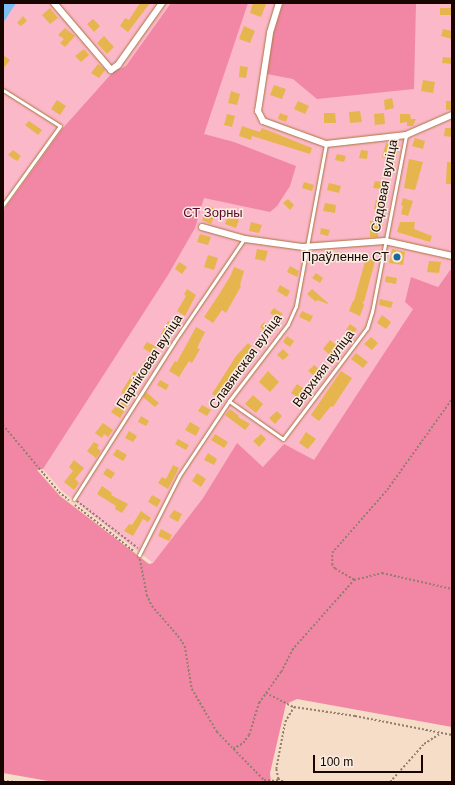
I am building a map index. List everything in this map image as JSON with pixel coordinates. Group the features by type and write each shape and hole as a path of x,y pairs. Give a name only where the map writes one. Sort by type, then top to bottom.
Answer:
{"street":[{"path":"54,3 112,70 118,65 162,3"},
{"path":"279,3 270,33 258,111 263,121 326,144 406,135 452,115"},
{"path":"202,227 244,239 308,248 384,241 452,256"}],"lane":[{"path":"3,90 60,126 3,205"},
{"name":"Садовая вуліца","path":"384,241 406,135"},
{"name":"Славянская вуліца","path":"139,556 179,476 229,401 288,324 296,306 308,248 326,144"},
{"name":"Парніковая вуліца","path":"74,499 174,342 244,239"},
{"name":"Верхняя вуліца","path":"229,401 283,439 367,328 372,312 384,241"}],"path":[{"path":"354,580 335,569 332,565 332,553 387,490 452,399"},
{"path":"3,425 59,492 139,556 147,595 152,606 185,646 192,689 217,732 256,773 267,781 276,781 278,779"},
{"path":"74,499 141,551"},
{"path":"82,511 85,507"},
{"path":"233,749 243,742 249,735 259,703 300,640 354,580 382,572 452,589"},
{"path":"266,693 294,707 442,732 452,735"},
{"path":"283,782 278,779 276,769 285,722 294,707"},
{"path":"390,782 424,744 442,732"},
{"path":"3,781 16,782"}],"green space":[{"name":"СТ Зорны","path":"3,3 452,3 452,271 449,271 438,287 411,277 413,309 314,460 263,467 237,444 203,498 153,563 61,490 3,427"}],"shaded area":[{"path":"171,3 248,3 204,134 234,142 296,166 290,186 277,206 270,212 204,198 195,228 168,275 43,469 37,470 60,496 149,564 153,563 203,498 237,443 263,467 284,444 314,460 413,309 405,302 411,277 438,287 450,270 452,271 452,727 297,699 286,704 270,773 271,782 54,782 3,773 3,211 63,128 113,72 126,66"},
{"path":"283,3 416,3 414,89 317,99 293,79 267,74 273,35"}],"water":[{"path":"3,3 16,3 3,23"}],"building":[{"path":"140,3 150,3 128,32 120,26 125,18 129,20"},
{"path":"253,3 266,4 261,17 250,13"},
{"path":"50,8 58,18 50,24 42,15"},
{"path":"440,8 451,8 451,15 440,15"},
{"path":"23,16 27,21 21,26 17,23"},
{"path":"93,19 100,26 94,32 87,24"},
{"path":"244,26 255,31 250,43 239,39"},
{"path":"65,28 75,36 65,47 60,43 64,39 58,35"},
{"path":"443,29 452,31 452,39 441,36"},
{"path":"104,36 114,47 107,54 97,43"},
{"path":"84,49 89,55 81,62 75,56"},
{"path":"3,55 10,60 3,69"},
{"path":"443,57 452,58 452,64 442,63"},
{"path":"98,64 105,70 99,78 91,73"},
{"path":"240,66 248,67 246,78 239,77"},
{"path":"423,80 435,82 433,93 421,91"},
{"path":"274,85 286,89 282,99 270,95"},
{"path":"231,91 240,94 237,105 228,103"},
{"path":"392,98 394,108 385,110 384,100"},
{"path":"57,100 66,106 60,115 51,109"},
{"path":"298,101 309,106 305,114 294,109"},
{"path":"446,101 452,101 452,110 446,110"},
{"path":"360,111 362,122 350,123 349,112"},
{"path":"280,113 288,116 286,122 278,119"},
{"path":"324,113 335,113 336,123 324,123"},
{"path":"384,113 385,124 375,125 374,114"},
{"path":"227,114 235,116 232,127 224,125"},
{"path":"400,114 410,114 411,119 416,119 413,126 407,126 407,122 400,123"},
{"path":"29,121 42,130 38,135 25,125"},
{"path":"242,126 260,132 262,128 312,148 310,154 252,136 251,140 239,136"},
{"path":"445,128 452,128 452,137 444,136"},
{"path":"415,138 425,141 423,149 412,146"},
{"path":"386,143 399,147 394,165 387,163 388,159 382,157"},
{"path":"13,150 21,156 17,161 8,155"},
{"path":"361,150 368,151 367,159 359,158"},
{"path":"337,154 346,156 344,162 335,160"},
{"path":"409,159 423,162 415,190 404,188"},
{"path":"447,162 452,162 452,184 446,184"},
{"path":"375,181 383,182 381,189 373,188"},
{"path":"304,182 314,185 312,191 302,188"},
{"path":"329,183 341,186 339,193 327,190"},
{"path":"403,198 413,201 408,216 401,214"},
{"path":"288,199 294,205 290,210 283,203"},
{"path":"376,200 384,201 382,211 374,209"},
{"path":"325,203 336,205 335,213 323,211"},
{"path":"209,206 217,210 211,224 202,220"},
{"path":"228,216 239,220 236,228 225,224"},
{"path":"370,221 378,221 378,237 370,237"},
{"path":"251,222 262,225 259,233 249,231"},
{"path":"400,222 415,222 414,229 432,236 430,242 397,232"},
{"path":"321,228 330,230 328,236 320,234"},
{"path":"200,234 211,237 208,245 197,242"},
{"path":"257,249 268,251 265,261 255,259"},
{"name":"Праўленне СТ","path":"392,249 405,252 403,265 389,263"},
{"path":"335,252 343,253 341,262 333,261"},
{"path":"208,255 218,258 214,270 204,267"},
{"path":"366,258 375,261 364,302 362,301 364,305 360,316 349,311 354,301"},
{"path":"429,261 441,262 439,273 427,272"},
{"path":"179,262 187,267 182,274 175,269"},
{"path":"290,266 299,271 297,277 287,272"},
{"path":"234,267 244,271 241,286 226,313 222,310 213,323 204,317 231,275"},
{"path":"316,273 323,278 320,283 312,278"},
{"path":"386,276 397,278 396,284 385,282"},
{"path":"280,285 290,291 287,297 277,291"},
{"path":"187,289 196,295 185,316 177,311 186,296 184,294"},
{"path":"312,289 328,304 317,300 316,302 307,294"},
{"path":"380,299 393,302 391,308 379,305"},
{"path":"274,308 283,314 279,319 270,313"},
{"path":"302,311 313,316 310,322 299,317"},
{"path":"382,315 391,322 386,329 377,323"},
{"path":"168,321 176,326 169,339 161,334"},
{"path":"264,322 274,331 270,336 260,327"},
{"path":"350,324 357,329 353,335 346,330"},
{"path":"196,327 205,332 197,348 200,349 192,363 189,361 179,377 169,371 175,361 177,362"},
{"path":"287,336 294,341 290,347 283,342"},
{"path":"371,337 378,343 372,350 364,344"},
{"path":"330,340 340,349 333,358 323,349"},
{"path":"147,342 157,347 152,354 143,348"},
{"path":"248,343 256,350 246,362 248,364 242,374 240,373 222,399 212,394 236,356"},
{"path":"283,349 289,355 283,360 277,355"},
{"path":"356,353 368,362 363,368 351,359"},
{"path":"145,360 151,363 143,377 145,378 120,418 111,412 115,407 117,408 126,395 121,393 134,371 137,373"},
{"path":"314,365 323,372 317,378 308,371"},
{"path":"268,371 279,382 270,392 259,382"},
{"path":"341,371 352,378 333,407 331,406 319,421 311,415"},
{"path":"160,380 169,385 166,390 157,385"},
{"path":"297,384 309,392 303,401 291,393"},
{"path":"146,392 159,403 155,407 143,397"},
{"path":"253,395 263,404 256,413 245,404"},
{"path":"202,405 211,410 207,416 198,411"},
{"path":"230,409 239,416 238,417 250,424 245,430 225,415"},
{"path":"277,411 282,416 275,424 269,418"},
{"path":"141,416 149,421 146,426 138,422"},
{"path":"190,422 200,428 196,436 185,430"},
{"path":"103,423 113,430 108,437 104,434 102,438 95,433"},
{"path":"129,431 137,436 133,442 125,438"},
{"path":"306,432 316,439 308,449 299,443"},
{"path":"215,434 228,442 224,448 211,440"},
{"path":"261,434 266,439 259,447 253,441"},
{"path":"178,439 189,445 186,450 175,444"},
{"path":"94,442 99,445 97,448 101,451 96,458 87,451"},
{"path":"117,449 127,455 123,461 113,455"},
{"path":"208,453 217,459 214,465 204,460"},
{"path":"74,460 84,468 75,479 79,483 74,490 64,482 73,471 69,467"},
{"path":"173,465 179,468 168,489 158,483 162,477 166,479"},
{"path":"107,468 115,473 111,479 103,474"},
{"path":"197,473 206,479 201,487 192,481"},
{"path":"102,486 112,493 111,495 128,504 122,513 115,509 116,506 97,494"},
{"path":"152,495 161,500 157,507 148,502"},
{"path":"174,510 182,514 178,522 169,517"},
{"path":"141,511 151,518 148,522 143,519 133,536 124,531 129,524 132,525"},
{"path":"161,529 172,535 169,541 158,536"}],"place":[{"name":"Праўленне СТ","path":"397,257"}]}
